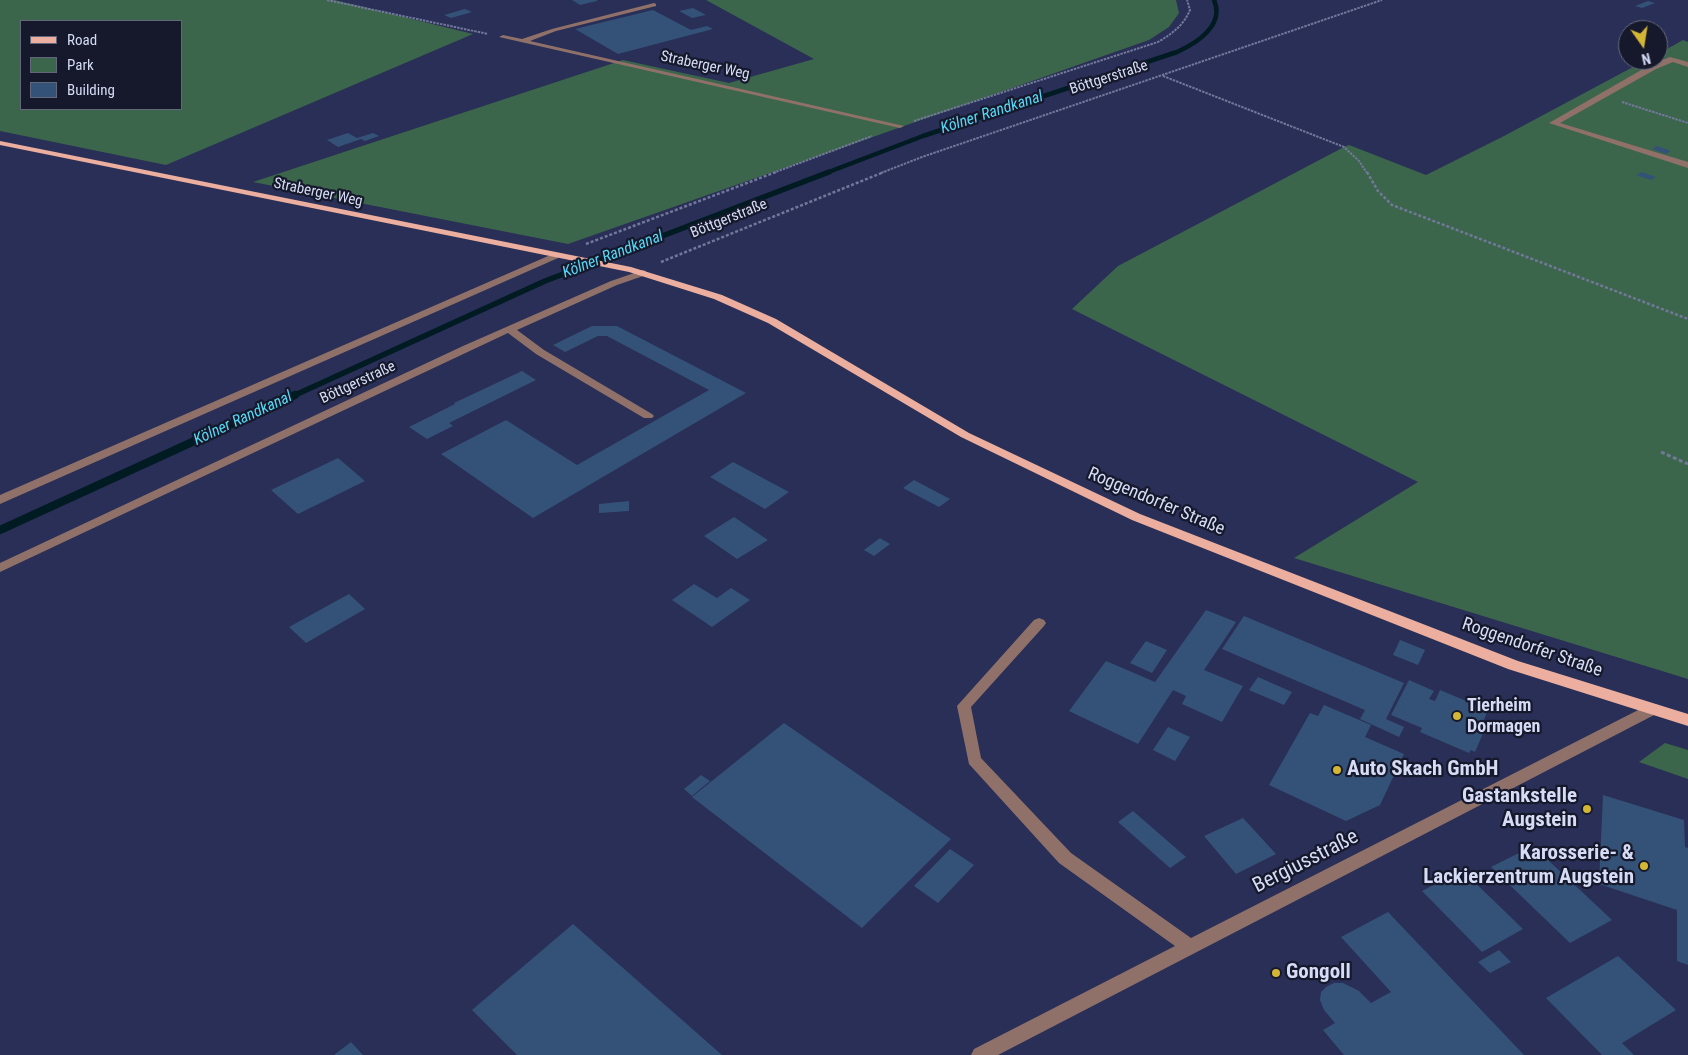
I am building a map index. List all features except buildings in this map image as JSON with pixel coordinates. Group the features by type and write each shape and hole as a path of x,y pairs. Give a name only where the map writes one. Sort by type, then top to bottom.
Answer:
{"main road":[{"name":"Straberger Weg","path":"0,143 631,270"},
{"name":"Roggendorfer Straße","path":"631,270 718,297 772,321 965,435 1136,518 1513,665 1688,720"}],"street":[{"path":"524,42 554,30 654,5"},
{"name":"Straberger Weg","path":"503,37 900,126"},
{"path":"1688,65 1673,59 1653,67 1553,123 1688,165"},
{"path":"0,500 559,257"},
{"name":"Böttgerstraße","path":"0,568 509,329 614,283 643,273"},
{"path":"509,329 540,352 648,416"},
{"path":"1038,623 964,706 974,760 1065,858 1190,947"},
{"name":"Bergiusstraße","path":"980,1055 1653,709"}],"path":[{"path":"327,0 503,37"},
{"name":"Böttgerstraße","path":"643,273 654,265 922,157 1382,0"},
{"path":"1163,76 1344,147 1362,162 1380,196 1392,205 1688,320"},
{"path":"1604,96 1688,123"},
{"path":"1661,452 1688,464"}],"green space":[{"path":"0,0 335,0 473,34 166,165 0,131"},
{"path":"706,0 1176,0 1179,13 1169,27 1149,40 568,244 253,182 623,60 729,83 814,59"},
{"path":"1683,40 1688,42 1688,679 1294,558 1418,482 1072,309 1118,266 1344,147 1349,145 1426,175 1627,70 1668,70 1668,48"},
{"path":"1665,743 1688,750 1688,779 1639,762"}],"waterway":[{"name":"Kölner Randkanal","path":"826,173 923,136 1177,52 1193,44 1212,25 1216,17 1214,0"},
{"name":"Kölner Randkanal","path":"293,396 545,281 829,172"},
{"name":"Kölner Randkanal","path":"0,530 295,395"}],"place":[{"name":"Tierheim Dormagen","path":"1457,716"},
{"name":"Auto Skach GmbH","path":"1337,770"},
{"name":"Gastankstelle Augstein","path":"1587,809"},
{"name":"Karosserie- & Lackierzentrum Augstein","path":"1644,866"},
{"name":"Gongoll","path":"1276,973"}]}
